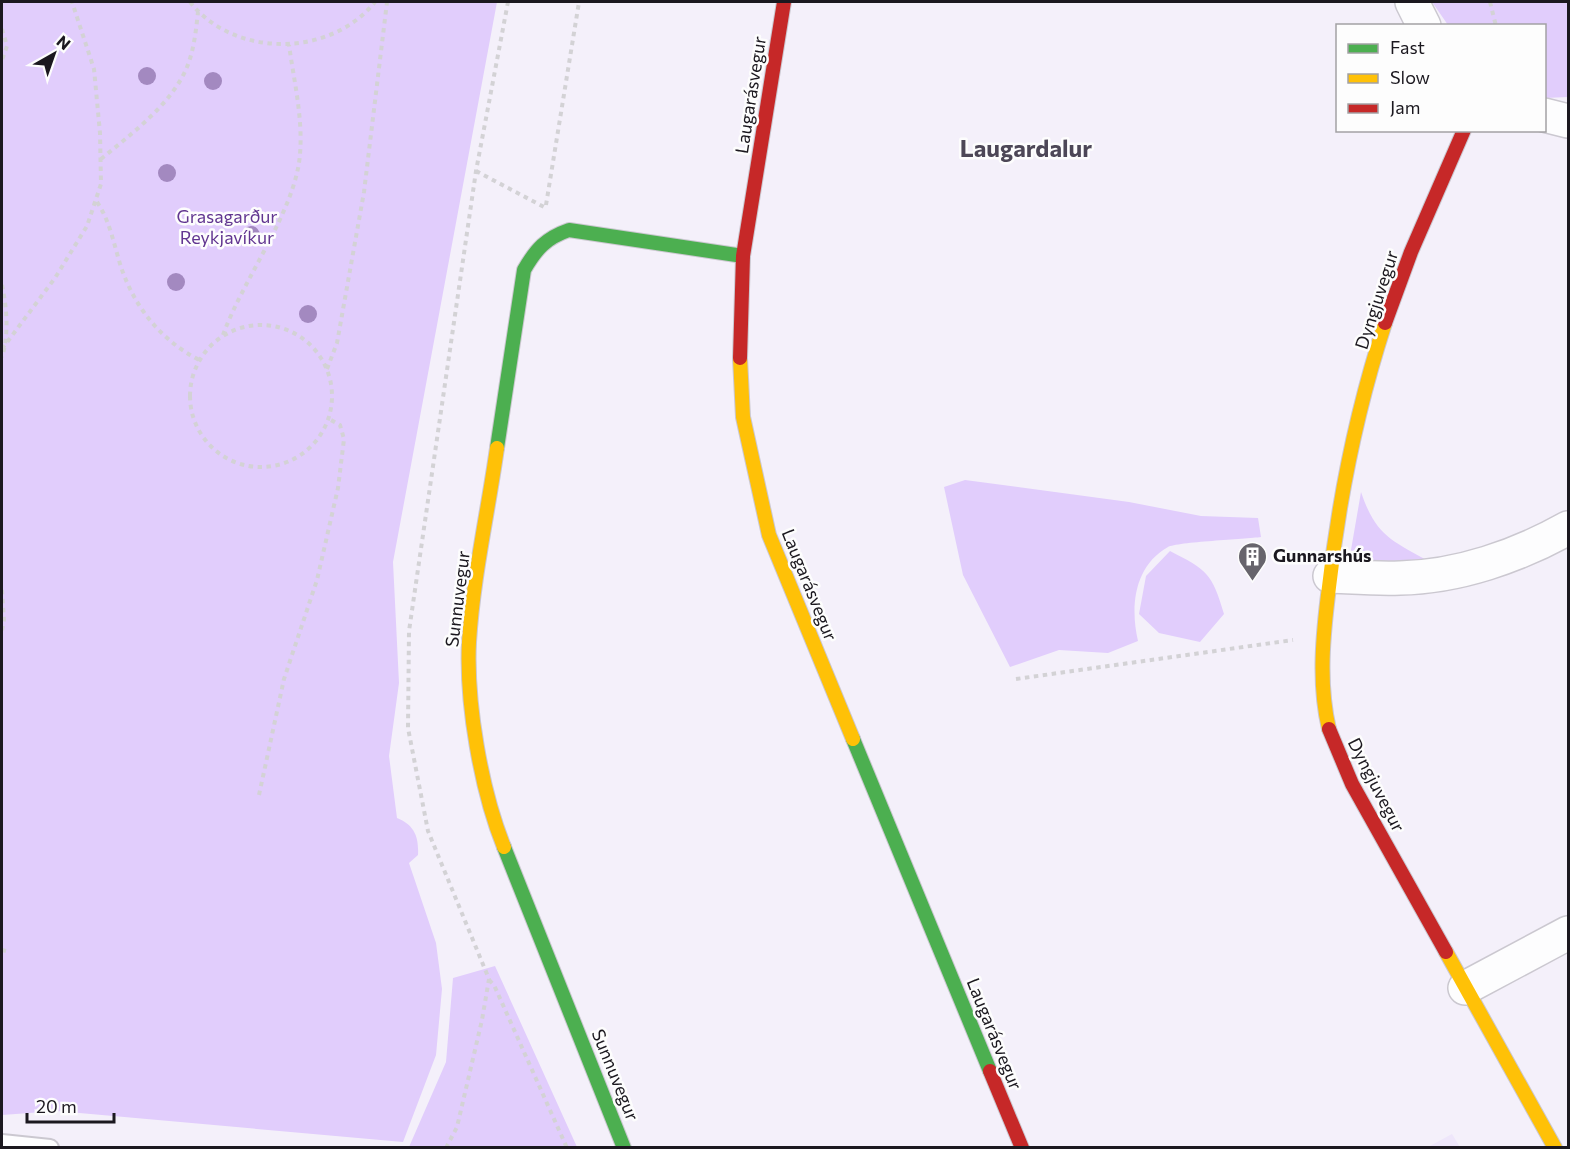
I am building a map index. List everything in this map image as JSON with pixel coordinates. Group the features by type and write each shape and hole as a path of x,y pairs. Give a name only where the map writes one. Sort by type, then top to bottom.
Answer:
{"street":[{"name":"Laugarásvegur","path":"784,2 743,256 740,357 743,417 769,535 1022,1148"},
{"path":"1412,2 1423,24"},
{"path":"1546,115 1569,121"},
{"name":"Dyngjuvegur","path":"1463,132 1417,236 1395,295 1348,463 1336,520 1322,636 1325,709 1334,748 1555,1148"},
{"path":"548,236 569,230 743,256"},
{"name":"Sunnuvegur","path":"548,236 536,248 524,270 469,642 472,704 490,813 624,1148"},
{"path":"1330,576 1401,578 1445,574 1494,562 1569,528"},
{"path":"1465,988 1569,933"}],"lane":[{"path":"2,1143 50,1148"}],"path":[{"path":"3,349 55,278 87,226 101,184 94,69 72,2"},
{"path":"189,2 198,12 225,31 256,42 289,45 318,40 346,27 375,2"},
{"path":"327,369 337,343 364,192 387,2"},
{"path":"548,236 546,208 579,2"},
{"path":"1490,2 1496,24"},
{"path":"100,159 145,122 173,89 186,68 198,12"},
{"path":"2,29 7,46 2,60"},
{"path":"223,336 232,309 293,190 300,155 300,133 289,45"},
{"path":"476,171 546,208"},
{"path":"96,201 105,214 123,271 146,318 178,349 199,360"},
{"path":"2,285 6,302 2,357"},
{"path":"262,325 283,328 302,337 317,351 327,369 333,402 329,419 319,438 304,454 285,464 263,468 242,465 222,456 206,442 195,423 190,402 192,380 199,360 209,346 242,327 262,325"},
{"path":"259,795 284,678 317,580 338,488 344,439 340,424 329,419"},
{"path":"2,590 4,621 2,631"},
{"path":"1016,679 1300,639"},
{"path":"489,979 494,985 567,1148"}],"shaded area":[{"path":"1452,1134 1460,1147 1428,1147"}],"green space":[{"name":"Grasagarður Reykjavíkur","path":"2,2 497,2 393,562 399,683 389,756 397,818 408,824 418,842 418,855 409,863 436,943 442,989 436,1055 403,1142 57,1111 2,1115"},
{"path":"1432,2 1568,2 1568,97 1546,98 1546,24 1447,24"},
{"path":"965,480 1129,502 1201,516 1258,518 1261,537 1174,545 1157,555 1141,576 1137,588 1135,615 1138,641 1108,653 1059,650 1010,667 963,575 944,487"},
{"path":"1361,492 1379,528 1395,542 1430,562 1374,565 1360,561 1351,550"},
{"path":"1170,551 1200,568 1211,581 1220,600 1224,614 1200,642 1159,633 1139,614 1146,576"},
{"path":"495,966 577,1147 409,1147 446,1062 453,978"}],"traffic: fast":[{"path":"497,448 524,270 537,250 548,241 569,230 743,256"},
{"path":"853,739 990,1071"},
{"path":"504,847 624,1148"}],"traffic: slow":[{"path":"1329,729 1324,694 1323,658 1333,554 1358,421 1385,323"},
{"path":"740,358 743,417 769,535 853,739"},
{"path":"497,448 474,593 469,666 473,719 482,773 488,800 504,847"},
{"path":"1446,952 1555,1148"}],"traffic: jam":[{"path":"740,358 743,256 784,2"},
{"path":"1385,323 1411,252 1463,132"},
{"path":"1329,729 1352,784 1446,952"},
{"path":"990,1071 1022,1148"}],"place":[{"name":"Gunnarshús","path":"1252,582"}],"district":[{"name":"Laugardalur","path":"1026,149"}]}
